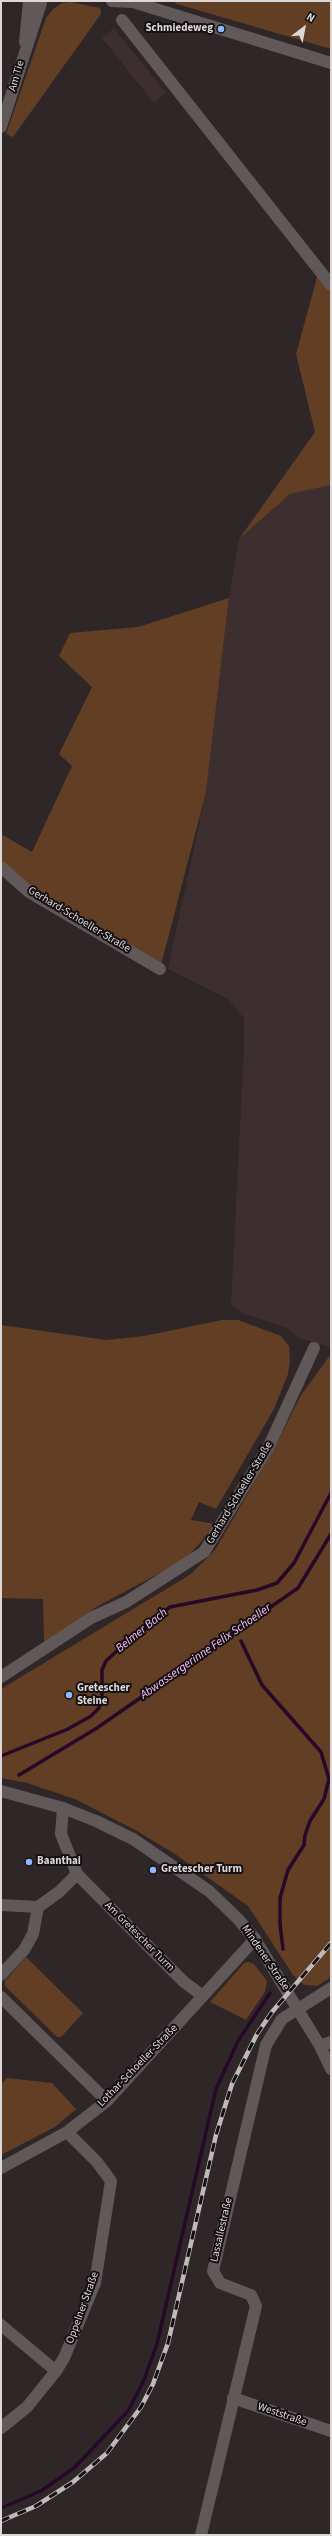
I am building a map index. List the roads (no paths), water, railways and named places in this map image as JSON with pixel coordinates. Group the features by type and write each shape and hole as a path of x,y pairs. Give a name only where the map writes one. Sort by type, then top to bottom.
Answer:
{"street":[{"path":"29,1 44,2"},
{"name":"Am Tie","path":"25,47 25,24 29,1"},
{"path":"112,1 132,2 331,63"},
{"name":"Am Tie","path":"1,127 25,47 44,2"},
{"path":"122,20 331,285"},
{"name":"Gerhard-Schoeller-Straße","path":"1,867 29,892 160,969"},
{"name":"Gerhard-Schoeller-Straße","path":"1,1677 91,1618 126,1602 204,1552 269,1446 314,1348"},
{"name":"Mindener Straße","path":"1,1791 63,1808 103,1824 164,1859 209,1891 238,1918 255,1939 298,2009 326,2044 331,2069"},
{"name":"Am Gretescher Turm","path":"63,1808 61,1834 77,1874 173,1972 203,1996"},
{"path":"1,1905 38,1907 59,1892 77,1874"},
{"path":"1,1975 24,1950 33,1934 38,1907"},
{"name":"Lothar-Schoeller-Straße","path":"1,2168 67,2132 107,2101 255,1939"},
{"name":"Lassallestraße","path":"201,2535 256,2306 251,2295 220,2284 213,2270 266,2045 282,2019 331,1988"},
{"path":"1,1996 107,2101"},
{"name":"Oppelner Straße","path":"1,2428 28,2407 56,2371 64,2358 95,2283 111,2180 98,2162 67,2132"},
{"path":"1,2325 56,2371"},
{"name":"Weststraße","path":"233,2398 331,2431"}],"waterway":[{"name":"Belmer Bach","path":"1,1756 68,1729 91,1716 99,1708 102,1696 102,1670 106,1661 121,1647 139,1636 158,1616 170,1607 257,1590 277,1583 294,1563 331,1493"},
{"name":"Abwassergerinne Felix Schoeller","path":"19,1775 97,1728 298,1588 331,1534"},
{"path":"241,1641 262,1685 321,1752 329,1779 324,1799 310,1821 305,1835 304,1845 288,1870 280,1898 280,1924 283,1949"},
{"path":"1,2508 41,2491 74,2468 128,2411 144,2380 157,2344 216,2089 238,2041 270,1993"}],"railway":[{"path":"1,2521 36,2506 73,2482 107,2453 141,2407 153,2384 168,2343 216,2135 232,2084 257,2034 272,2012 331,1943"}],"place":[{"name":"Schmiedeweg","path":"221,29"},
{"name":"Gretescher Steine","path":"69,1695"},
{"name":"Baanthai","path":"29,1862"},
{"name":"Gretescher Turm","path":"153,1870"}]}
